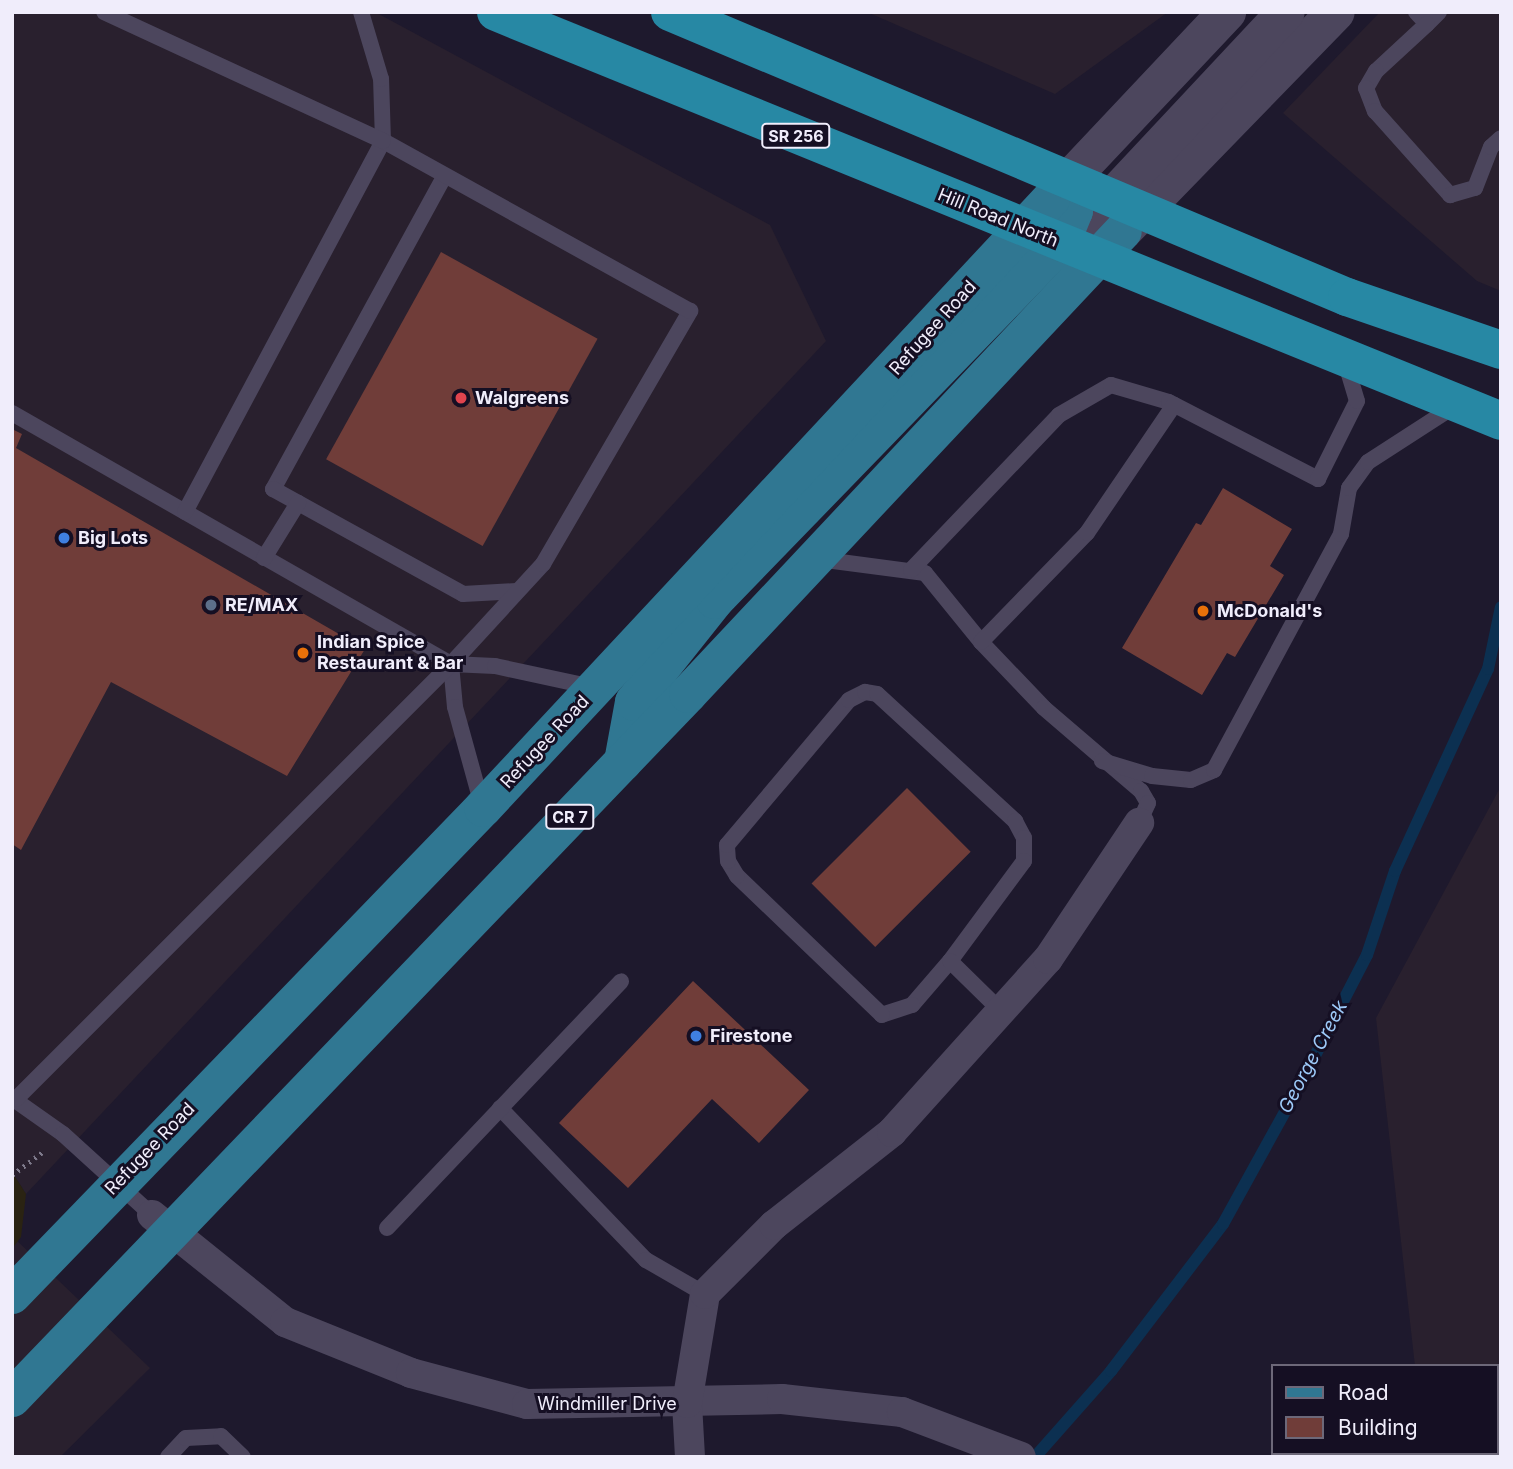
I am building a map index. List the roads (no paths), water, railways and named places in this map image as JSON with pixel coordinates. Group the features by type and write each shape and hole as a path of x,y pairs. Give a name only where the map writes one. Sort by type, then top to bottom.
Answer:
{"highway":[{"name":"Hill Road North","path":"496,12 1061,243 1118,225 1347,297 1501,350"},
{"name":"Hill Road North","path":"670,12 896,104 1060,190 1345,361 1501,421"}],"main road":[{"name":"Refugee Road","path":"12,1294 483,808 1227,12"},
{"path":"1118,225 1286,12"},
{"name":"CR 7","path":"12,1398 162,1223 623,762 816,558 1118,225 1336,12"},
{"name":"Refugee Road","path":"623,762 634,702 715,600 1061,243 1074,211 1060,190"}],"street":[{"path":"690,1457 687,1403 705,1294 774,1226 892,1132 1048,959 1139,823"},
{"name":"Windmiller Drive","path":"162,1223 285,1322 411,1373 527,1404 687,1403 782,1399 902,1412 1018,1456"}],"lane":[{"path":"104,12 383,141 690,312 543,564 451,664 14,1098 62,1134 162,1223"},
{"path":"185,512 383,141 381,79 361,12"},
{"path":"1427,16 1376,71 1366,88 1375,111 1450,195 1475,188 1491,147 1501,138"},
{"path":"444,177 273,489 463,594 517,591"},
{"path":"911,570 1059,415 1111,385 1174,405 1318,479 1357,401 1345,361"},
{"path":"981,642 1087,533 1174,405"},
{"path":"1102,761 1153,776 1191,780 1214,770 1341,534 1349,488 1368,462 1457,405"},
{"path":"12,413 451,664 495,666 596,688"},
{"path":"264,558 298,503"},
{"path":"816,558 925,573 981,642 1102,761 1141,791 1148,803 1139,823"},
{"path":"451,664 455,707 483,808"},
{"path":"864,692 877,694 1015,821 1024,838 1024,861 950,961 912,1005 883,1015 737,876 728,861 727,845 849,700 864,692"},
{"path":"950,961 1001,1011"},
{"path":"387,1228 621,981"},
{"path":"500,1108 646,1260 705,1294"},
{"path":"167,1457 186,1438 221,1436 243,1457"}],"waterway":[{"name":"George Creek","path":"1035,1457 1111,1371 1223,1224 1304,1077 1367,955 1395,871 1488,669 1501,607"}],"place":[{"name":"Walgreens","path":"461,398"},
{"name":"Big Lots","path":"64,538"},
{"name":"RE/MAX","path":"211,605"},
{"name":"McDonald's","path":"1203,611"},
{"name":"Indian Spice Restaurant & Bar","path":"303,653"},
{"name":"Firestone","path":"696,1036"}]}
